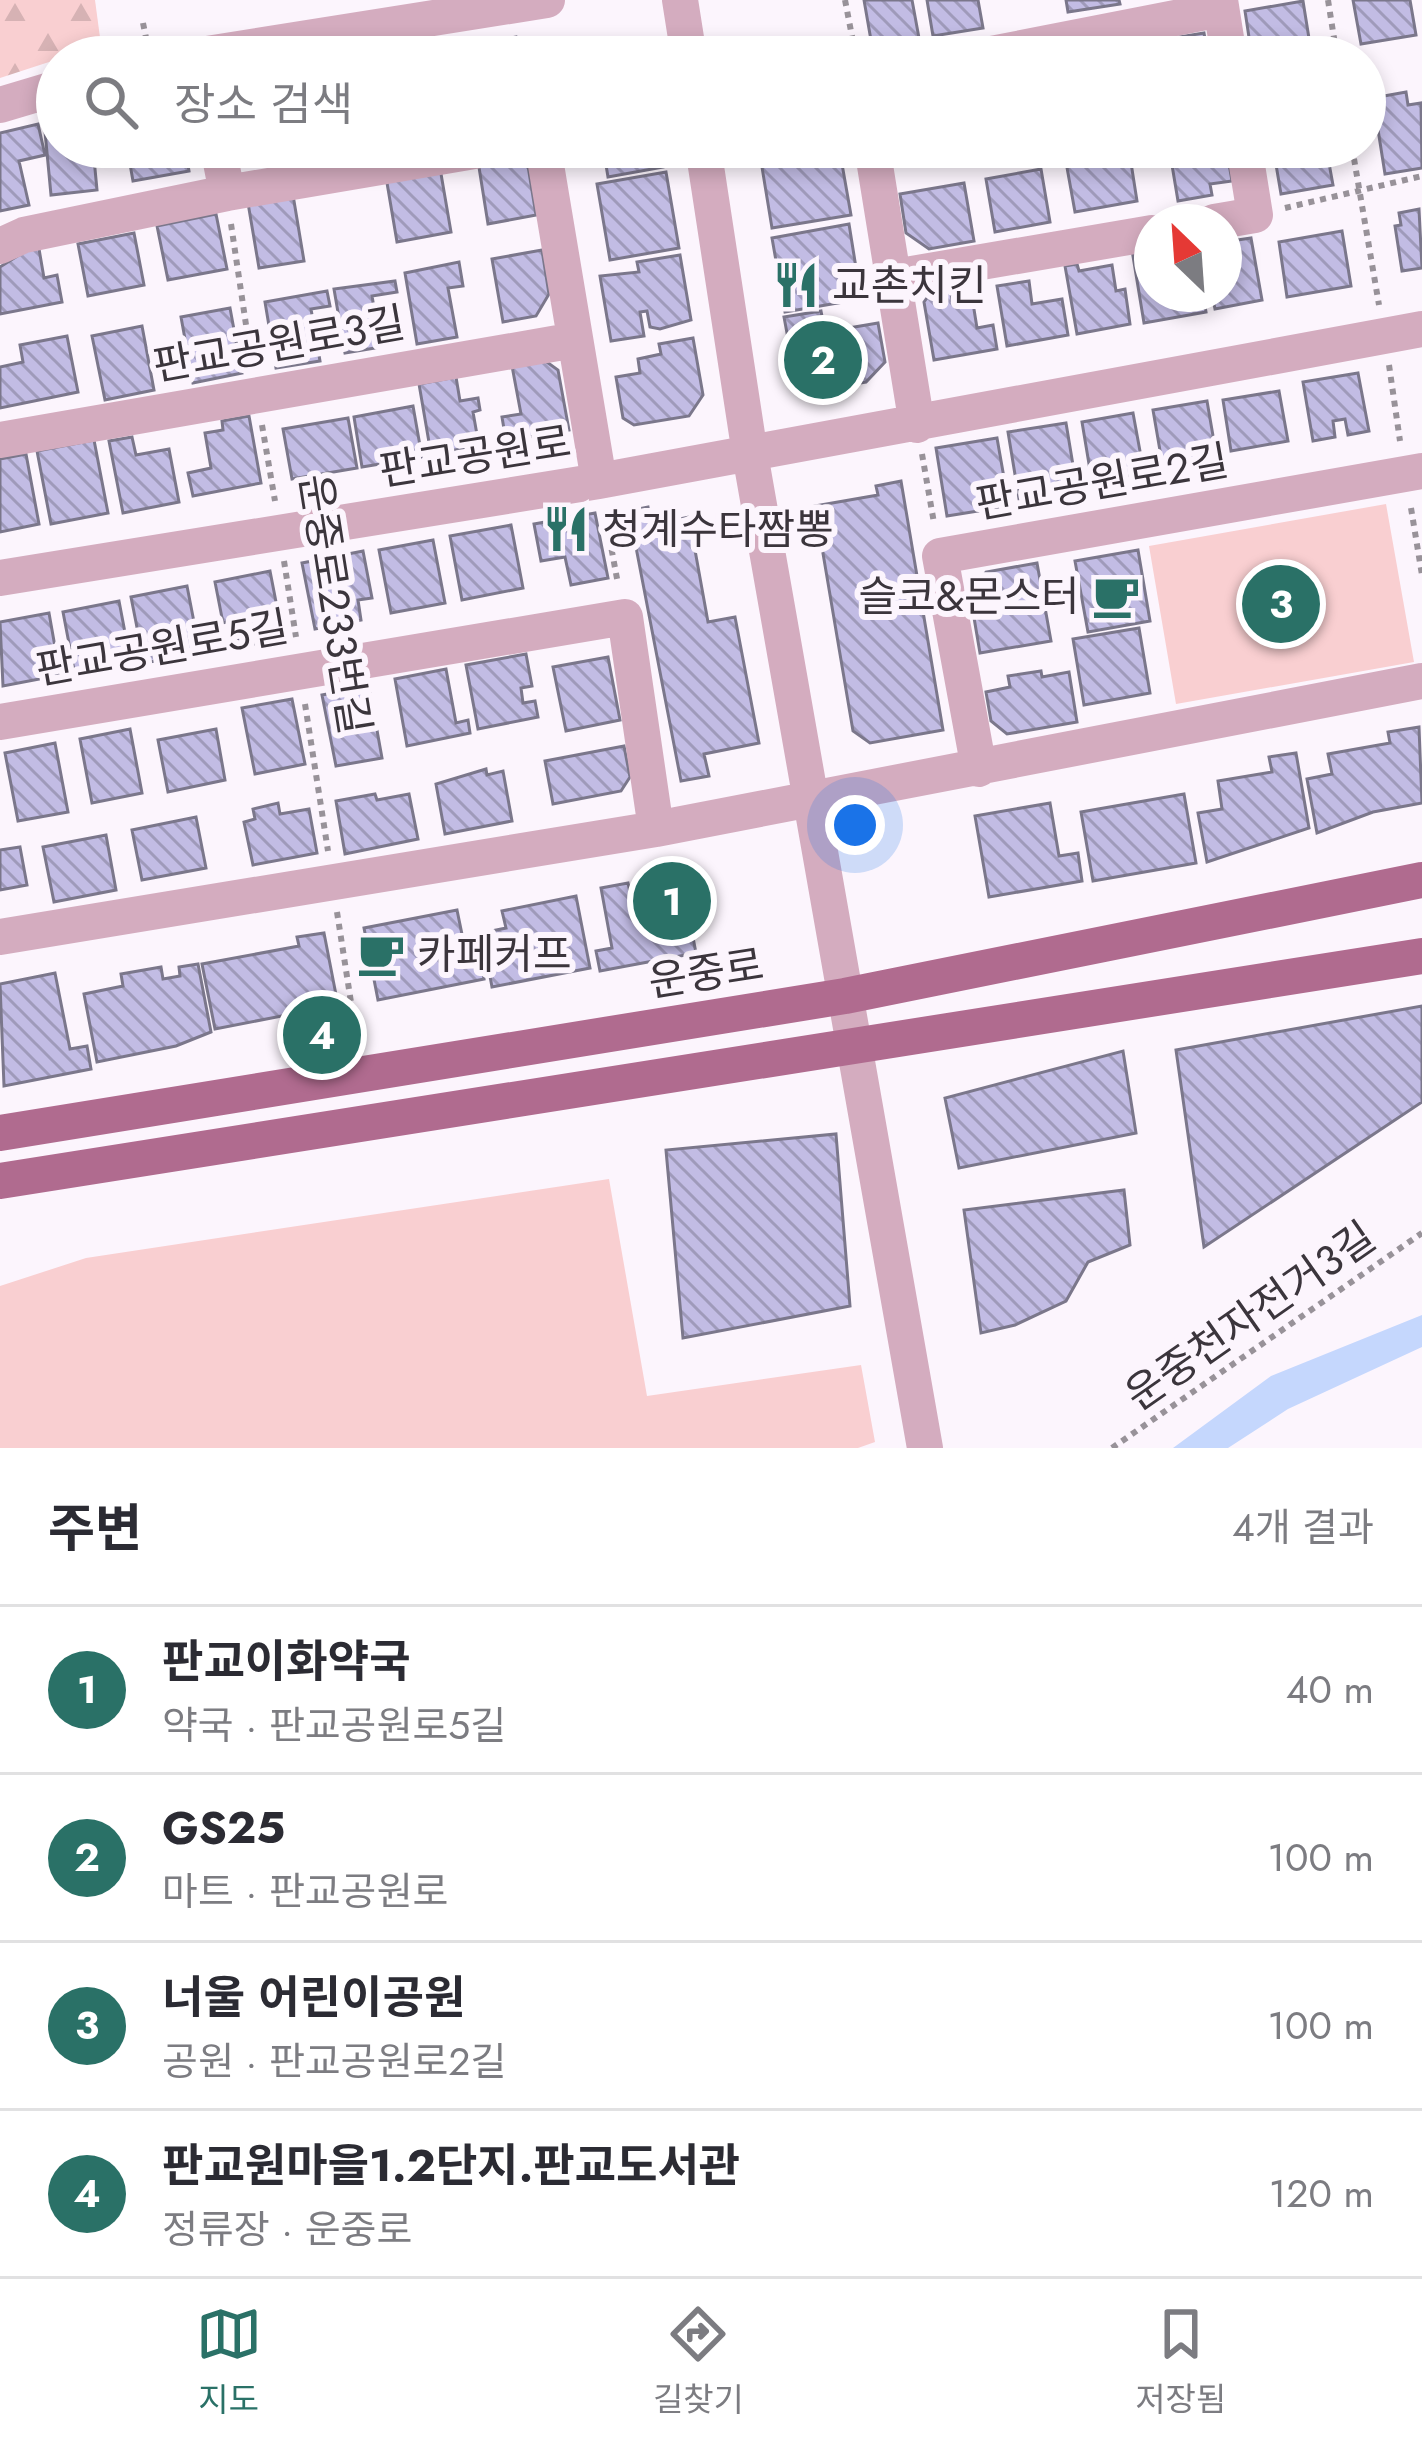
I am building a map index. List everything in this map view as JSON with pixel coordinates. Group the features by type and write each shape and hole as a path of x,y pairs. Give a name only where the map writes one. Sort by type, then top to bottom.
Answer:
{"main road":[{"name":"운중로","path":"0,1133 845,996 1422,880"},
{"path":"0,1181 1422,956"}],"street":[{"path":"322,36 547,0"},
{"path":"680,0 686,36"},
{"path":"1073,36 1221,4 1226,36"},
{"path":"0,105 36,94"},
{"path":"222,168 227,193"},
{"path":"0,246 25,235 374,168"},
{"path":"546,168 599,482"},
{"path":"706,168 750,454 923,1436"},
{"path":"876,168 917,424"},
{"path":"1242,217 1255,215 1247,168"},
{"path":"894,278 1134,236"},
{"name":"판교공원로","path":"0,578 599,482 1422,328"},
{"name":"판교공원로3길","path":"0,440 574,340"},
{"name":"판교공원로2길","path":"979,769 940,556 1422,471"},
{"path":"625,617 656,829"},
{"name":"판교공원로5길","path":"0,722 625,617"},
{"path":"0,937 656,829 1422,682"}],"path":[{"path":"845,0 852,36"},
{"path":"1328,0 1334,36"},
{"path":"143,23 145,36"},
{"path":"1255,215 1422,176"},
{"name":"운중로233번길","path":"227,193 362,1074"},
{"path":"917,424 940,556"},
{"path":"599,482 625,617"},
{"name":"운중천자전거3길","path":"1112,1448 1422,1233"}],"green space":[{"path":"0,0 95,0 100,36 36,36 36,66 0,78"},
{"path":"1386,504 1414,662 1176,704 1149,546"},
{"path":"609,1179 647,1396 861,1365 875,1442 858,1448 0,1448 0,1286 86,1258"}],"water":[{"path":"1422,1315 1422,1347 1288,1409 1228,1448 1173,1448 1271,1376"}],"building":[{"path":"864,0 912,0 919,36 870,36"},
{"path":"927,0 978,0 983,28 933,36"},
{"path":"1066,0 1119,0 1120,4 1068,12"},
{"path":"1353,0 1410,0 1416,35 1386,40 1386,36 1360,36"},
{"path":"1303,1 1309,36 1249,36 1245,11"},
{"path":"1406,92 1408,105 1421,103 1422,168 1385,174 1386,96"},
{"path":"36,124 36,157 19,161 29,205 0,211 0,133"},
{"path":"48,168 95,168 97,190 51,195"},
{"path":"131,168 188,168 189,171 133,181"},
{"path":"440,168 451,232 397,242 386,177"},
{"path":"479,168 528,168 536,215 488,224"},
{"path":"606,168 658,168 608,177"},
{"path":"762,168 843,168 851,215 772,228"},
{"path":"1067,168 1132,168 1137,201 1075,212"},
{"path":"1172,168 1230,168 1232,181 1210,184 1212,195 1178,201"},
{"path":"1277,168 1330,168 1333,185 1281,194"},
{"path":"1041,169 1050,222 995,232 986,179"},
{"path":"666,172 679,248 610,260 597,184"},
{"path":"964,183 974,241 929,249 906,233 900,194"},
{"path":"293,195 304,261 259,268 248,203"},
{"path":"1419,209 1422,268 1402,271 1395,226 1401,225 1399,213"},
{"path":"216,214 227,269 168,280 157,226"},
{"path":"849,224 861,299 785,312 772,238"},
{"path":"1342,231 1351,286 1287,297 1279,242"},
{"path":"134,233 144,285 88,296 78,244"},
{"path":"1251,238 1262,300 1242,304 1242,239"},
{"path":"38,243 44,278 57,275 62,302 0,314 0,267"},
{"path":"542,250 549,294 536,316 503,322 492,259"},
{"path":"680,255 691,320 660,329 650,327 647,311 640,312 644,336 611,341 600,276 639,272 637,262"},
{"path":"459,262 463,286 448,288 457,337 417,344 405,273"},
{"path":"1077,264 1079,271 1112,265 1116,291 1125,289 1130,324 1077,334 1065,266"},
{"path":"395,281 397,292 372,296 381,347 345,353 334,289"},
{"path":"1029,281 1032,304 1062,299 1068,335 1007,346 997,286"},
{"path":"950,285 952,300 972,297 977,328 993,325 997,349 934,360 924,302 934,288"},
{"path":"327,291 330,306 311,309 320,361 276,368 265,302"},
{"path":"230,308 242,373 193,383 181,317"},
{"path":"821,311 825,332 878,323 885,362 866,382 822,389 795,376 784,317"},
{"path":"1142,312 1206,312 1144,323"},
{"path":"142,326 154,390 105,400 92,336"},
{"path":"67,336 78,392 0,408 0,367 23,362 20,345"},
{"path":"693,338 703,395 689,416 634,425 623,418 616,377 640,373 638,359 661,354 659,344"},
{"path":"544,360 558,370 569,430 506,441 502,417 521,414 512,366"},
{"path":"1358,373 1369,431 1348,435 1345,419 1333,421 1335,437 1313,441 1303,382"},
{"path":"456,377 460,401 478,398 480,410 473,412 479,446 431,454 419,384"},
{"path":"1279,391 1288,441 1231,451 1223,400"},
{"path":"1207,401 1217,459 1163,468 1153,410"},
{"path":"413,406 422,457 362,467 354,417"},
{"path":"1133,413 1144,473 1092,482 1082,422"},
{"path":"249,416 261,483 193,496 188,473 211,468 205,433 223,430 222,421"},
{"path":"348,418 357,468 292,479 283,429"},
{"path":"1066,423 1074,471 1064,473 1068,496 1020,505 1008,432"},
{"path":"132,437 136,455 169,449 179,502 123,513 109,441"},
{"path":"997,438 1009,506 947,516 936,448"},
{"path":"94,440 108,513 51,524 37,451"},
{"path":"26,454 39,524 0,532 0,459"},
{"path":"901,481 943,730 870,743 853,731 815,506 878,495 876,486"},
{"path":"648,507 651,525 689,517 708,622 735,617 759,743 704,754 709,776 681,781 629,511"},
{"path":"595,513 608,578 571,585 565,557 541,561 534,524"},
{"path":"511,525 523,588 462,600 450,536"},
{"path":"433,540 445,603 391,613 379,550"},
{"path":"1138,550 1150,621 1088,632 1075,561"},
{"path":"363,551 372,598 358,600 361,620 315,629 302,563"},
{"path":"1037,563 1051,641 980,653 970,594 986,572"},
{"path":"270,571 283,638 239,647 234,620 223,623 215,582"},
{"path":"187,586 200,653 144,663 131,597"},
{"path":"119,601 131,664 75,675 63,612"},
{"path":"49,613 60,675 3,686 0,622"},
{"path":"1139,628 1150,693 1084,705 1073,639"},
{"path":"526,654 532,686 521,688 523,703 535,701 538,717 478,729 466,665"},
{"path":"608,657 620,720 566,731 553,667"},
{"path":"446,669 456,723 468,720 470,733 407,746 395,679"},
{"path":"1041,671 1042,677 1069,672 1077,722 1007,734 991,721 986,692 1010,687 1008,676"},
{"path":"369,686 382,758 336,766 322,695"},
{"path":"292,699 305,764 255,774 242,708"},
{"path":"1419,727 1422,803 1373,812 1317,833 1307,779 1332,774 1328,754 1390,743 1388,732"},
{"path":"130,729 142,793 92,803 80,739"},
{"path":"216,729 225,780 168,792 158,740"},
{"path":"55,743 68,812 18,821 5,753"},
{"path":"624,746 630,777 621,791 553,804 545,761"},
{"path":"1296,753 1309,828 1207,862 1198,813 1222,809 1218,781 1272,772 1269,757"},
{"path":"486,769 487,775 503,771 512,821 445,834 436,784"},
{"path":"375,794 377,800 409,794 418,839 345,854 336,801"},
{"path":"1184,794 1196,863 1093,881 1081,812"},
{"path":"278,803 280,814 309,809 317,853 253,865 244,822 255,819 253,809"},
{"path":"1050,803 1059,856 1078,853 1082,881 989,897 975,816"},
{"path":"196,817 206,868 142,880 132,830"},
{"path":"106,835 116,890 54,902 43,847"},
{"path":"20,847 27,885 0,890 0,850"},
{"path":"678,859 696,953 600,971 596,951 612,948 601,888 628,883 630,892 657,887 653,864"},
{"path":"576,896 590,968 492,987 482,933 506,928 502,911"},
{"path":"457,910 464,944 477,942 484,979 378,1000 364,928"},
{"path":"324,933 338,1005 215,1029 202,964 299,946 297,937"},
{"path":"198,964 211,1032 176,1046 97,1062 84,994 123,986 121,974 161,967 163,979 180,976 179,967"},
{"path":"55,973 70,1049 87,1046 91,1069 4,1086 0,984"},
{"path":"1422,1006 1422,1102 1204,1247 1176,1050"},
{"path":"1123,1051 1136,1133 959,1168 945,1098"},
{"path":"836,1134 850,1306 683,1338 666,1150"},
{"path":"1124,1190 1130,1245 1088,1262 1066,1301 1015,1325 981,1333 964,1210"}],"place":[{"name":"교촌치킨","path":"796,285"},
{"name":"GS25","path":"823,360"},
{"name":"청계수타짬뽕","path":"566,529"},
{"name":"슬코&몬스터","path":"1116,596"},
{"name":"너울 어린이공원","path":"1281,604"},
{"name":"판교이화약국","path":"672,901"},
{"name":"카페커프","path":"381,954"},
{"name":"판교원마을1.2단지.판교도서관","path":"322,1035"}]}
